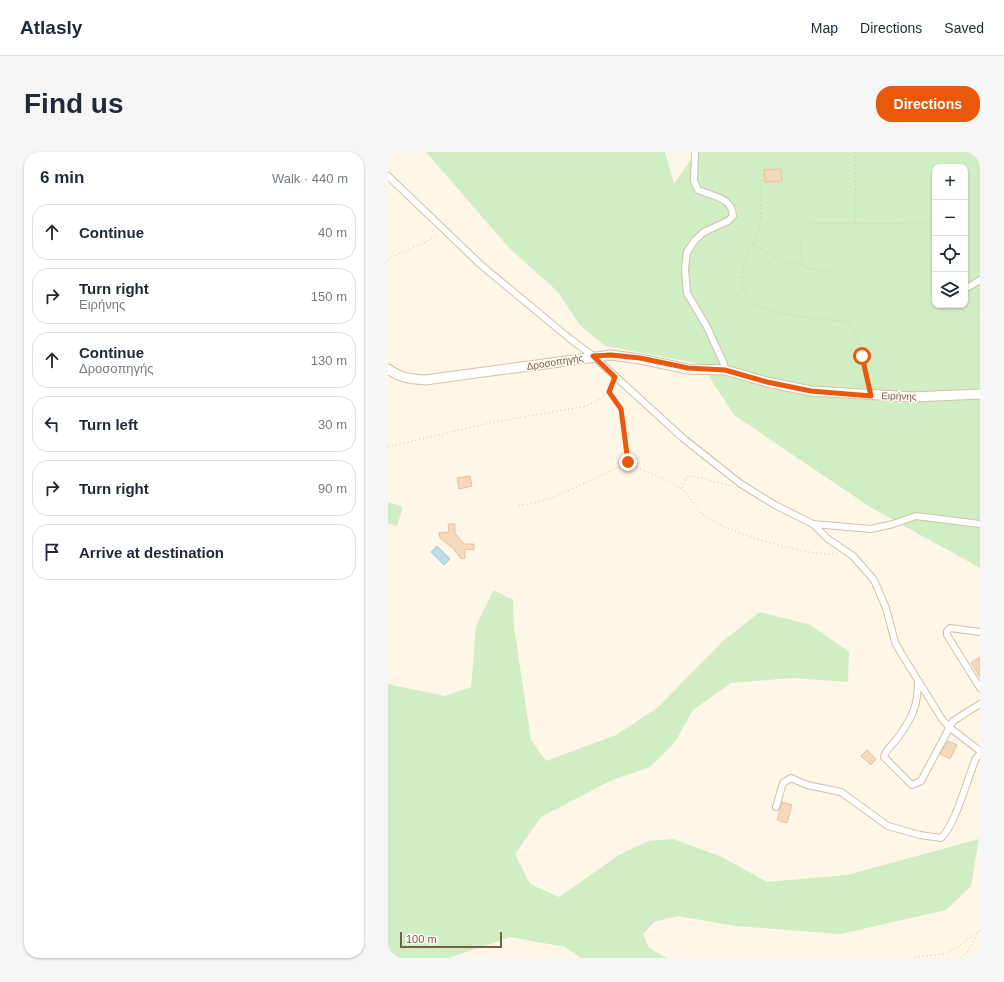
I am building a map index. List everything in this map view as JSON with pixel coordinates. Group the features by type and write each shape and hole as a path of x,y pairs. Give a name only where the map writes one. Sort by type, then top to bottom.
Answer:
{"street":[{"path":"695,152 694,181 698,190 724,200 731,205 733,210 733,216 728,221 704,232 695,240 687,252 685,270 687,293 708,327 724,364 725,370"},
{"path":"388,176 481,265 593,356 684,439 742,484 775,504 813,524 828,539 846,550 865,567 874,580 886,608 895,642 942,719 949,727 980,753 976,758 952,821 946,834 941,838 920,835 888,826 841,792 807,785 791,778 783,783 776,807"},
{"path":"968,287 980,280"},
{"name":"Δροσοπηγής","path":"388,369 401,377 410,380 425,380 593,356 611,355 640,358 688,368 725,370"},
{"name":"Ειρήνης","path":"725,370 767,382 811,391 871,396 913,397 980,394"},
{"path":"813,524 871,529 894,524 916,516 980,524"},
{"path":"980,632 950,628 947,631 980,688"},
{"path":"918,680 917,702 914,714 896,740 885,751 884,757 912,785 921,781 953,721 980,704"}],"path":[{"path":"855,152 856,224"},
{"path":"760,180 759,225 757,236 743,263 741,278 746,296 752,302 761,307 792,315 847,322 852,326 857,337 871,396"},
{"path":"806,265 802,258 800,249 802,236 806,226 812,222 856,224 932,224"},
{"path":"388,260 413,246 431,240 444,230"},
{"path":"752,244 777,258 795,264 806,265 811,268 832,270"},
{"path":"960,308 980,320"},
{"path":"388,447 490,423 586,406 596,402 609,392 615,377"},
{"path":"609,392 621,409 628,462"},
{"path":"628,462 682,488 706,517 746,535 787,548 821,554 834,554 846,550"},
{"path":"518,506 542,501 559,495 628,462"},
{"path":"682,488 686,477 692,476 736,487"},
{"path":"912,958 944,954 954,950 979,930"},
{"path":"961,958 968,951 979,930"}],"green space":[{"path":"426,152 665,152 674,184 696,152 980,152 980,568 870,507 734,415 701,364 605,346 580,325 557,291 510,249"},
{"path":"388,502 403,507 397,526 388,523"},
{"path":"494,590 513,600 514,627 531,740 546,761 616,735 657,708 723,641 760,612 811,625 849,652 848,682 792,678 731,683 693,710 674,743 650,767 610,781 541,817 515,854 530,884 559,897 619,855 648,841 673,839 722,857 767,882 847,875 979,839 971,886 946,910 841,934 735,926 678,916 654,922 643,934 649,948 667,958 581,958 565,947 510,937 449,958 388,958 388,684 445,696 471,687 476,626"}],"water":[{"path":"437,546 450,559 444,565 431,552"}],"building":[{"path":"781,169 782,181 765,182 764,170"},
{"path":"470,476 472,486 459,489 457,478"},
{"path":"448,524 455,524 455,533 464,544 474,544 474,550 465,549 465,558 461,559 454,549 440,538 439,533 449,532"},
{"path":"980,657 980,677 971,663"},
{"path":"948,741 957,745 950,759 940,754"},
{"path":"867,750 876,759 871,765 861,756"},
{"path":"782,802 792,805 787,823 777,820"}],"route":[{"path":"628,462 621,409 609,392 615,377 593,356 611,355 640,358 699,370 725,370 767,382 811,391 871,396 862,356"}]}
